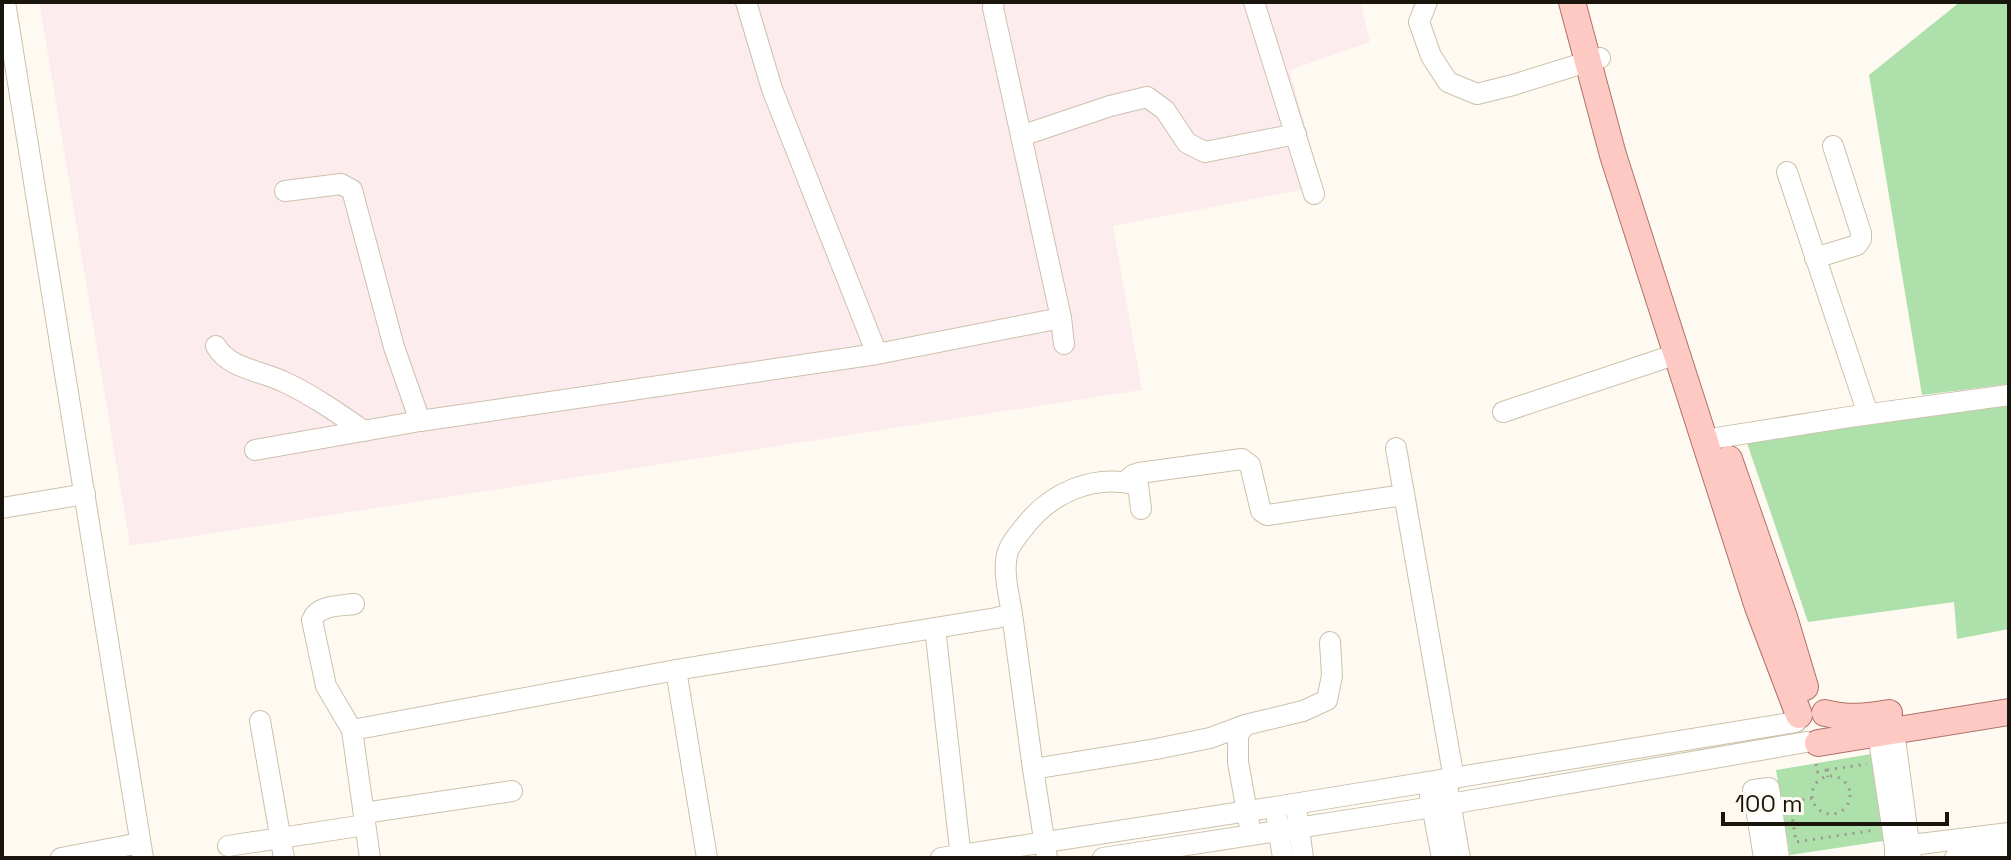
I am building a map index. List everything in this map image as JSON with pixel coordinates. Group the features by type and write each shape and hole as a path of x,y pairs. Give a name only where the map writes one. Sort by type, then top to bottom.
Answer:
{"main road":[{"path":"1572,2 1594,60 1713,438 1758,607 1809,724"},
{"path":"1585,2 1613,155 1677,354 1713,438"},
{"path":"1809,724 2009,695"},
{"path":"1809,724 1886,732 2009,712"}],"street":[{"path":"5,2 142,850 61,858"},
{"path":"746,2 772,89 877,354"},
{"path":"994,2 1064,344"},
{"path":"1254,2 1314,194"},
{"path":"1427,2 1419,22 1431,56 1448,82 1477,94 1594,60"},
{"path":"1021,136 1147,97 1165,110 1187,143 1205,152 1296,134"},
{"path":"1815,258 1857,245 1861,239 1833,146"},
{"path":"1787,172 1868,414"},
{"path":"285,191 341,184 352,190 394,347 420,421"},
{"path":"255,450 420,421 877,354 1061,318"},
{"path":"216,346 222,355 282,381 364,431"},
{"path":"1503,412 1677,354"},
{"path":"1713,438 2009,395"},
{"path":"1396,448 1443,780 1442,858"},
{"path":"1125,482 1139,473 1242,459 1250,465 1261,511 1267,515 1404,495"},
{"path":"1046,850 1006,580 1008,552 1031,517 1057,496 1083,484 1125,482 1138,485 1141,509"},
{"path":"2,508 85,494"},
{"path":"354,604 319,610 312,620 326,686 352,730 370,858"},
{"path":"352,730 676,670 1012,614"},
{"path":"935,628 954,857 1046,850 1247,811 1809,724"},
{"path":"1033,769 1170,747 1303,711 1327,700 1332,676 1330,642"},
{"path":"676,670 707,858"},
{"path":"260,721 283,848"},
{"path":"1103,858 1174,853 1251,835 1441,806 1809,724"},
{"path":"1245,725 1238,735 1238,762 1251,835"},
{"path":"1886,732 1903,852 2009,833"},
{"path":"1764,858 1753,790 1769,788 1779,858"},
{"path":"228,846 283,848 364,819 512,791"},
{"path":"1285,806 1289,829 1303,858"},
{"path":"1441,806 1460,858"},
{"path":"1283,858 1289,829"},
{"path":"1955,858 2009,850"}],"path":[{"path":"1827,770 1869,764"},
{"path":"1825,777 1843,781 1849,791 1848,803 1834,814 1822,812 1812,798 1815,784 1825,777"},
{"path":"1812,798 1790,802 1796,842 1879,829"}],"shaded area":[{"path":"39,2 1360,2 1370,42 1290,70 1322,186 1113,226 1142,390 130,546"}],"green space":[{"path":"1960,2 2009,2 2009,384 1922,395 1869,75"},
{"path":"2009,406 2009,629 1957,639 1954,602 1808,622 1746,440"},
{"path":"1877,753 1890,840 1790,855 1776,770"}]}
